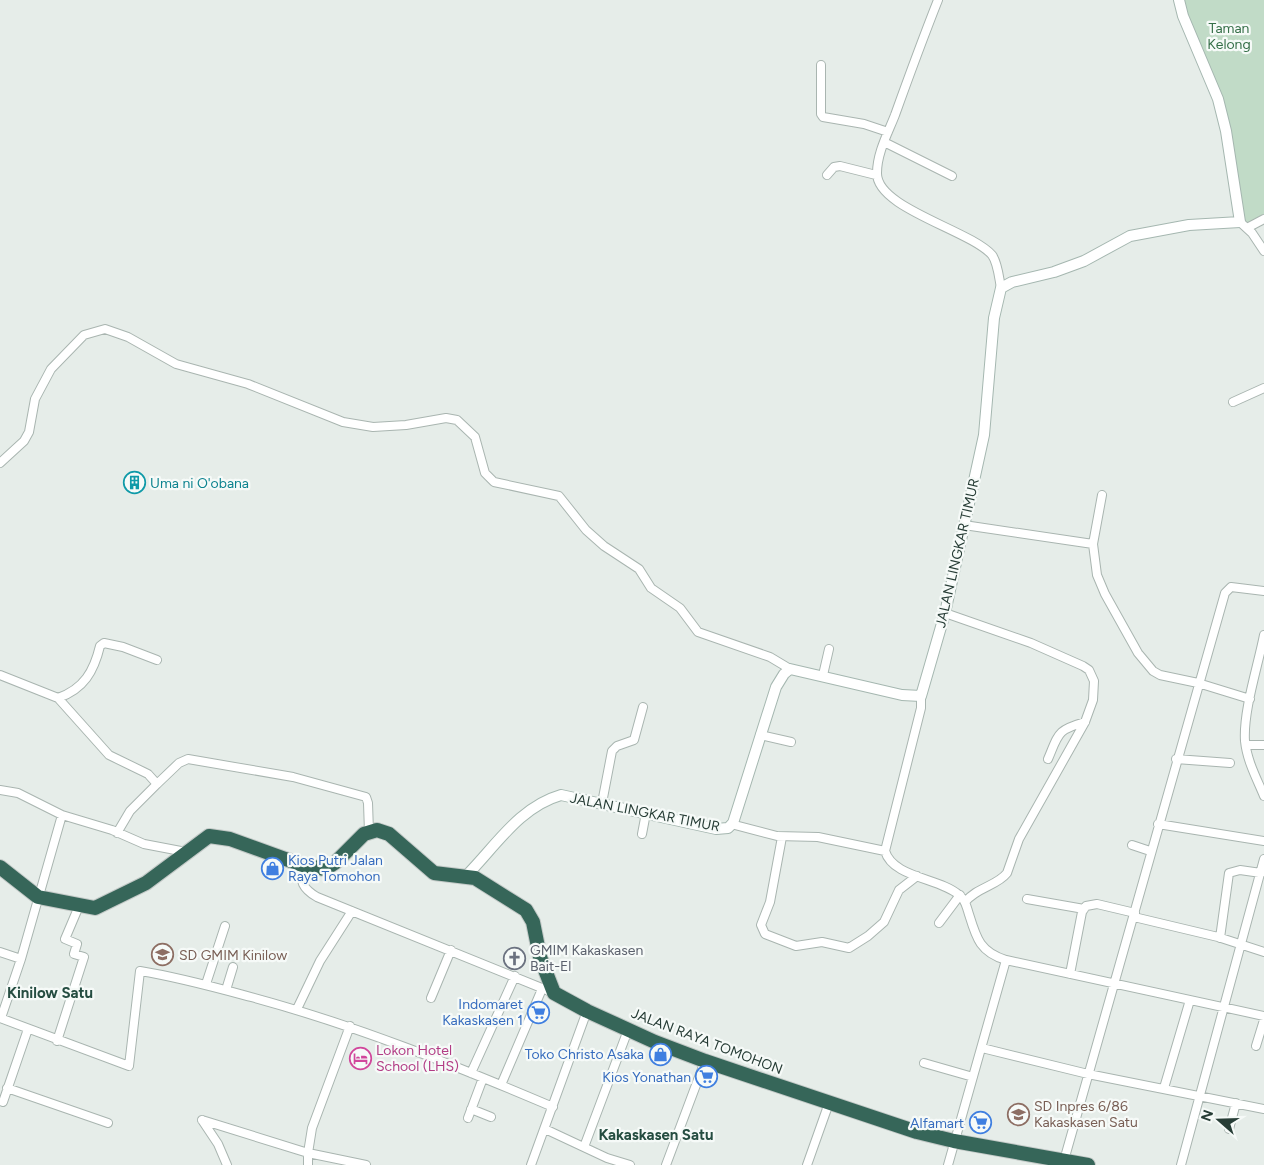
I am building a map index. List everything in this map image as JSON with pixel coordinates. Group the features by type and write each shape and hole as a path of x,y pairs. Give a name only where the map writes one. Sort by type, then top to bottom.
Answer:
{"highway":[{"path":"0,867 38,897 95,908 146,883 209,836 218,836 302,864 329,867 369,832 377,830 389,834 434,873 443,876 471,871 483,882 526,910 533,922 548,991"},
{"name":"JALAN RAYA TOMOHON","path":"548,991 628,1030 705,1061 917,1132 1063,1163 1088,1165"}],"main road":[{"path":"1001,288 1012,282 1054,272 1084,261 1130,236 1189,225 1244,225 1218,99 1183,16 1179,0"},
{"name":"JALAN LINGKAR TIMUR","path":"920,696 944,613 987,417 994,318 1001,288"},
{"path":"790,669 902,695 920,696"},
{"name":"JALAN LINGKAR TIMUR","path":"471,871 510,827 537,805 561,795 716,829 728,828 731,824 776,687 784,674 790,669"}],"street":[{"path":"938,0 884,142 876,175 881,187 896,201 975,242 990,253 995,262 1001,288"},
{"path":"821,65 821,114 823,117 864,124 888,132"},
{"path":"884,142 952,176"},
{"path":"827,174 834,167 840,166 876,175"},
{"path":"1264,219 1244,225 1264,251"},
{"path":"0,462 24,441 29,432 36,399 51,369 84,335 96,330 106,329 128,338 176,364 270,392 317,413 355,426 406,425 446,418 462,423 475,437 485,473 494,482 559,496 586,530 604,546 639,569 650,588 680,608 698,632 722,642 770,657 790,669"},
{"path":"1233,402 1264,388"},
{"path":"1102,495 1093,544 1097,575 1145,662 1160,675 1198,683 1250,699"},
{"path":"964,525 1093,544"},
{"path":"1063,1163 1134,915 1176,759 1227,589 1231,587 1264,591"},
{"path":"939,922 963,898 1004,877 1007,873 1019,839 1085,722 1093,700 1094,688 1094,681 1089,670 1031,643 944,613"},
{"path":"1264,635 1250,699 1246,744 1254,773 1264,796"},
{"path":"58,698 74,691 84,683 96,664 100,646 104,643 123,647 157,660"},
{"path":"823,676 829,649"},
{"path":"0,675 58,698 109,755 114,759 140,769 157,784"},
{"path":"920,696 921,708 884,851 886,856 900,868 950,888 963,898 977,938 984,950 1006,960 1224,1007 1264,1018 1256,1046"},
{"path":"602,803 612,751 617,746 634,740 643,706"},
{"path":"1048,759 1059,733 1070,726 1085,722"},
{"path":"760,735 791,742"},
{"path":"1246,744 1264,745"},
{"path":"1176,759 1230,763"},
{"path":"117,833 130,811 179,764 188,760 293,777 366,797 369,832"},
{"path":"0,790 18,793 62,815 144,844 187,852"},
{"path":"642,834 646,813"},
{"path":"62,815 21,959 0,1018 129,1066 140,971 179,977 297,1009 350,1026 553,1107"},
{"path":"731,824 782,837 818,837 884,851"},
{"path":"1158,824 1264,842"},
{"path":"782,837 770,902 761,925 765,934 790,945 822,942 844,948 857,945 884,922 899,890 917,876"},
{"path":"1132,844 1150,851"},
{"path":"1180,1165 1242,945 1260,894 1264,859"},
{"path":"302,864 300,877 308,892 548,991 501,1085"},
{"path":"1220,938 1229,873 1240,870 1261,873"},
{"path":"1027,900 1084,908"},
{"path":"1070,974 1084,908 1088,904 1097,904 1264,952"},
{"path":"58,1040 84,957 74,954 77,944 65,939 79,906"},
{"path":"297,1009 320,961 352,910"},
{"path":"206,984 225,926"},
{"path":"431,998 451,950"},
{"path":"0,952 21,959"},
{"path":"948,1165 1006,960"},
{"path":"226,990 233,968"},
{"path":"471,1073 515,976"},
{"path":"1164,1088 1190,1000"},
{"path":"531,1165 587,1011"},
{"path":"308,1165 312,1128 350,1026"},
{"path":"3,1102 28,1029"},
{"path":"584,1147 628,1030"},
{"path":"982,1048 1088,1074 1264,1109"},
{"path":"666,1165 705,1061"},
{"path":"924,1063 974,1077"},
{"path":"468,1118 483,1078"},
{"path":"0,1082 8,1087 108,1123"},
{"path":"807,1165 829,1103"},
{"path":"1229,1130 1236,1103"},
{"path":"471,1109 491,1117"},
{"path":"227,1165 218,1144 202,1120 308,1153 366,1165"},
{"path":"545,1129 584,1147 606,1162 630,1165"}],"green space":[{"name":"Taman Kelong","path":"1179,0 1264,0 1264,219 1252,233 1240,221 1226,131"}],"place":[{"name":"Uma ni O'obana","path":"134,483"},
{"name":"Kios Putri Jalan Raya Tomohon","path":"272,868"},
{"name":"SD GMIM Kinilow","path":"163,955"},
{"name":"GMIM Kakaskasen Bait-El","path":"514,958"},
{"name":"Indomaret Kakaskasen 1","path":"539,1012"},
{"name":"Toko Christo Asaka","path":"660,1054"},
{"name":"Lokon Hotel School (LHS)","path":"360,1058"},
{"name":"Kios Yonathan","path":"707,1077"},
{"name":"SD Inpres 6/86 Kakaskasen Satu","path":"1018,1114"},
{"name":"Alfamart","path":"980,1123"}],"district":[{"name":"Kinilow Satu","path":"50,993"},
{"name":"Kakaskasen Satu","path":"656,1135"}]}
